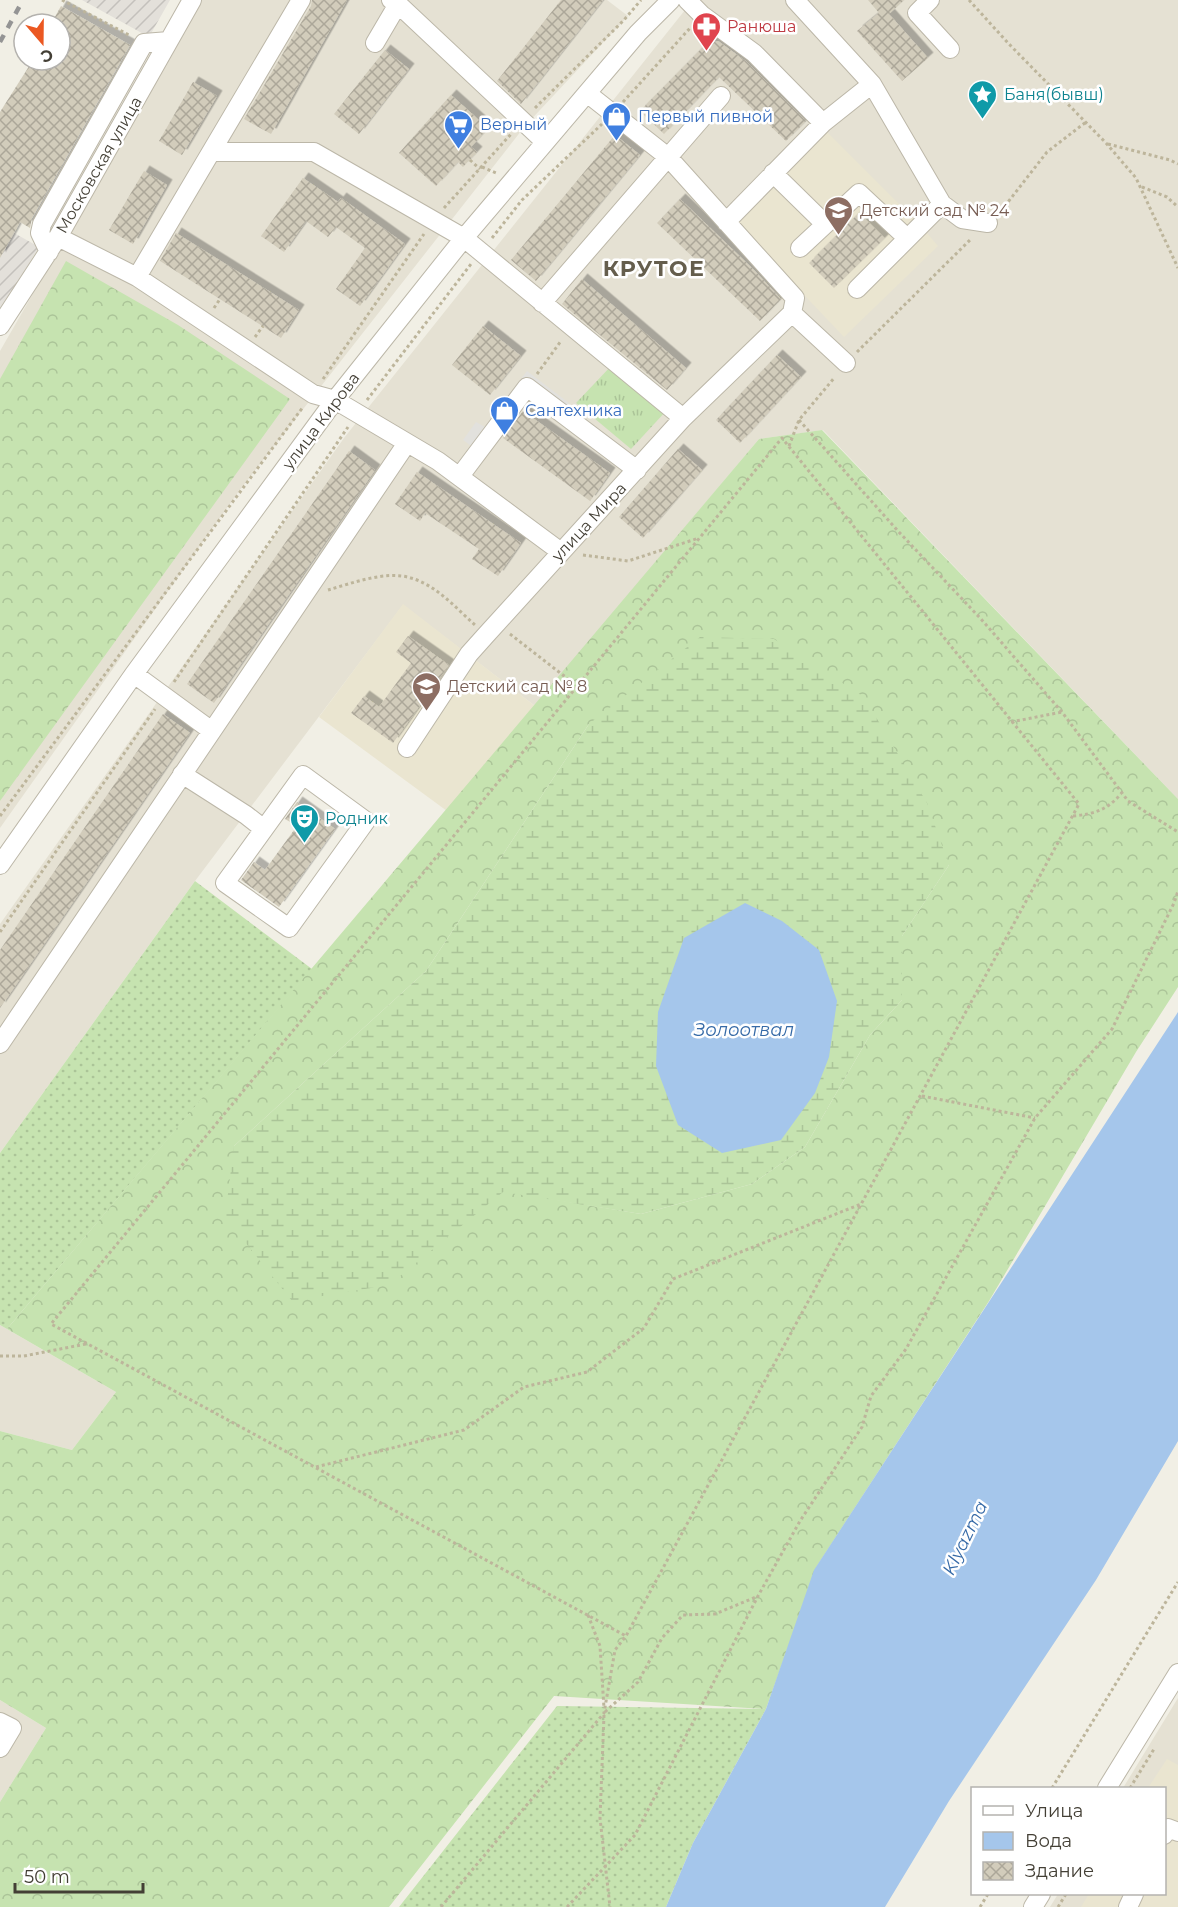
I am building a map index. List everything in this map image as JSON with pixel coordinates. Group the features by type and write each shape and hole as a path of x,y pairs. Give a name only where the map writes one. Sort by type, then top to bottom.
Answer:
{"street":[{"name":"Московская улица","path":"1,320 53,245 192,0"},
{"path":"137,277 301,0"},
{"name":"улица Кирова","path":"0,865 134,674 335,400 465,238 638,33 671,0"},
{"path":"687,0 702,15 754,53 823,123"},
{"path":"795,0 872,84 942,204 962,219 988,223"},
{"path":"930,0 917,13 950,50"},
{"path":"375,44 394,2 546,142"},
{"path":"169,40 144,43 42,224 40,232 53,245 137,277 313,394 335,400 460,476 561,552"},
{"path":"122,83 133,105"},
{"path":"726,222 823,123 872,84"},
{"path":"588,94 668,157 795,298 792,313 846,363"},
{"path":"542,303 721,96"},
{"path":"99,124 113,140"},
{"path":"211,152 314,152 465,238 683,418"},
{"path":"72,172 89,183"},
{"path":"773,173 825,224"},
{"path":"800,248 859,193 907,238"},
{"path":"857,290 942,204"},
{"name":"улица Мира","path":"407,748 469,654 683,418 792,313"},
{"path":"460,476 527,387 638,470"},
{"path":"0,1044 407,443"},
{"path":"134,674 212,731"},
{"path":"182,774 264,829"},
{"path":"303,776 366,821 289,928 225,883 264,829 303,776"},
{"path":"1108,1787 1178,1673"},
{"path":"0,1722 12,1728 0,1748"}],"path":[{"path":"62,0 144,43"},
{"path":"969,0 1106,143 1136,178 1178,268"},
{"path":"0,932 357,413 480,252 522,200 613,113 702,15"},
{"path":"789,446 799,420 846,363 1007,205 1047,152 1086,122"},
{"path":"1106,143 1178,164"},
{"path":"470,159 480,169"},
{"path":"1140,186 1167,197 1178,207"},
{"path":"527,387 571,327"},
{"path":"799,420 898,531 981,619 1062,712 1121,794 1128,801 1178,832"},
{"path":"604,1713 615,1650 626,1636 1079,804 782,438 51,1324 626,1636"},
{"path":"561,552 628,561 699,538"},
{"path":"303,596 372,579 390,576 411,577 430,587 577,686"},
{"path":"1011,722 1062,712"},
{"path":"1073,816 1093,814 1112,804 1121,794"},
{"path":"567,1907 635,1835 758,1596 800,1521 862,1427 871,1396 906,1349 1035,1118 1112,1029 1178,891"},
{"path":"921,1096 1035,1118"},
{"path":"315,1467 464,1430 524,1387 586,1372 644,1328 673,1279 863,1203"},
{"path":"0,1356 24,1356 88,1344"},
{"path":"1053,1787 1178,1582"},
{"path":"441,1907 604,1713 638,1682 662,1638 683,1615 715,1614 758,1596"},
{"path":"588,1615 600,1646 604,1713 600,1818 610,1907"}],"shaded area":[{"path":"82,0 170,0 149,37"},
{"path":"202,0 607,0 628,16 525,126 239,491 0,828 0,351"},
{"path":"693,0 1178,0 1178,799 823,430 759,439 535,706 403,605 195,881 0,1153 0,924 344,438"},
{"name":"Детский сад № 24","path":"825,130 938,246 844,337 734,221"},
{"path":"0,225 39,247 0,311"},
{"path":"527,371 569,403 557,419 527,397 484,455 463,440 476,422 485,427"},
{"name":"Детский сад № 8","path":"403,604 535,706 447,811 319,717"},
{"path":"0,1325 116,1392 72,1450 0,1431"},
{"path":"1178,1698 1178,1907 1050,1907 1057,1895 1166,1895 1166,1787 1124,1787"},
{"path":"0,1700 46,1728 0,1802"},
{"path":"1167,1759 1178,1765 1178,1907 1081,1907 1088,1895 1166,1895 1166,1787 1149,1787"}],"green space":[{"path":"66,261 178,325 290,399 0,801 0,379"},
{"path":"612,365 667,410 631,449 576,403"},
{"path":"822,430 1178,799 1178,987 1136,1052 989,1301 817,1566 766,1709 554,1696 389,1907 0,1907 0,1802 46,1728 0,1700 0,1431 72,1450 116,1392 7,1329 759,439","holes":["589,724 949,865 902,936 902,1000 870,1035 805,1147 752,1184 641,1214 234,1146 426,971"]},
{"path":"700,637 774,639 864,697 927,803 949,865 902,936 902,1000 870,1035 805,1147 752,1184 641,1214 503,1192 389,1285 292,1301 225,1217 234,1146 426,971 589,724"},
{"path":"195,881 312,969 7,1329 0,1325 0,1153"},
{"path":"557,1706 766,1709 693,1843 666,1907 399,1907"}],"water":[{"name":"Золоотвал","path":"745,903 782,921 819,950 837,1001 829,1057 815,1093 781,1140 722,1153 678,1125 656,1066 658,1012 684,938"},
{"name":"Klyazma","path":"1178,1012 1178,1441 1096,1580 949,1801 885,1907 666,1907 693,1843 766,1709 814,1570"}],"building":[{"path":"312,0 347,0 271,134 244,119 311,6"},
{"path":"561,0 603,0 521,104 497,81"},
{"path":"868,0 904,0 889,14 928,58 902,81 857,31 879,13"},
{"path":"61,6 72,12 58,12"},
{"path":"72,12 130,45 32,218 30,228 20,222 0,258 0,112 25,72 72,72"},
{"path":"718,41 747,62 806,121 786,141 719,77 664,134 640,111 706,44"},
{"path":"385,50 409,69 359,134 334,114"},
{"path":"193,82 217,96 182,155 159,141"},
{"path":"451,95 488,128 471,147 477,152 463,167 458,162 436,186 399,153"},
{"path":"615,135 640,155 536,281 511,260"},
{"path":"144,171 167,185 133,244 109,230"},
{"path":"303,178 338,202 341,198 405,244 360,306 336,289 365,248 336,227 328,237 306,221 284,252 261,236"},
{"path":"680,199 781,299 760,321 657,223"},
{"path":"859,213 885,238 834,288 809,263"},
{"path":"176,233 299,310 281,338 160,261"},
{"path":"582,279 686,368 667,390 562,304"},
{"path":"483,326 521,356 490,395 452,365"},
{"path":"777,355 801,377 740,443 716,420"},
{"path":"523,411 610,473 590,501 503,438"},
{"path":"678,449 702,470 643,538 619,517"},
{"path":"349,451 375,470 214,703 187,684"},
{"path":"417,472 521,543 498,576 472,559 479,549 425,513 420,521 395,504"},
{"name":"Детский сад № 8","path":"408,636 449,665 393,743 351,713 364,696 379,707 411,663 396,652"},
{"path":"163,714 190,733 0,1008 0,950"},
{"name":"Родник","path":"297,802 335,829 279,907 241,880 254,862 265,870 297,826 285,819"}],"railway":[{"path":"0,42 23,0"}],"place":[{"name":"Ранюша","path":"706,52"},
{"name":"Баня(бывш)","path":"983,120"},
{"name":"Первый пивной","path":"617,142"},
{"name":"Верный","path":"459,150"},
{"name":"Детский сад № 24","path":"839,236"},
{"name":"Сантехника","path":"504,436"},
{"name":"Детский сад № 8","path":"426,712"},
{"name":"Родник","path":"304,844"}],"district":[{"name":"КРУТОЕ","path":"654,268"}]}
